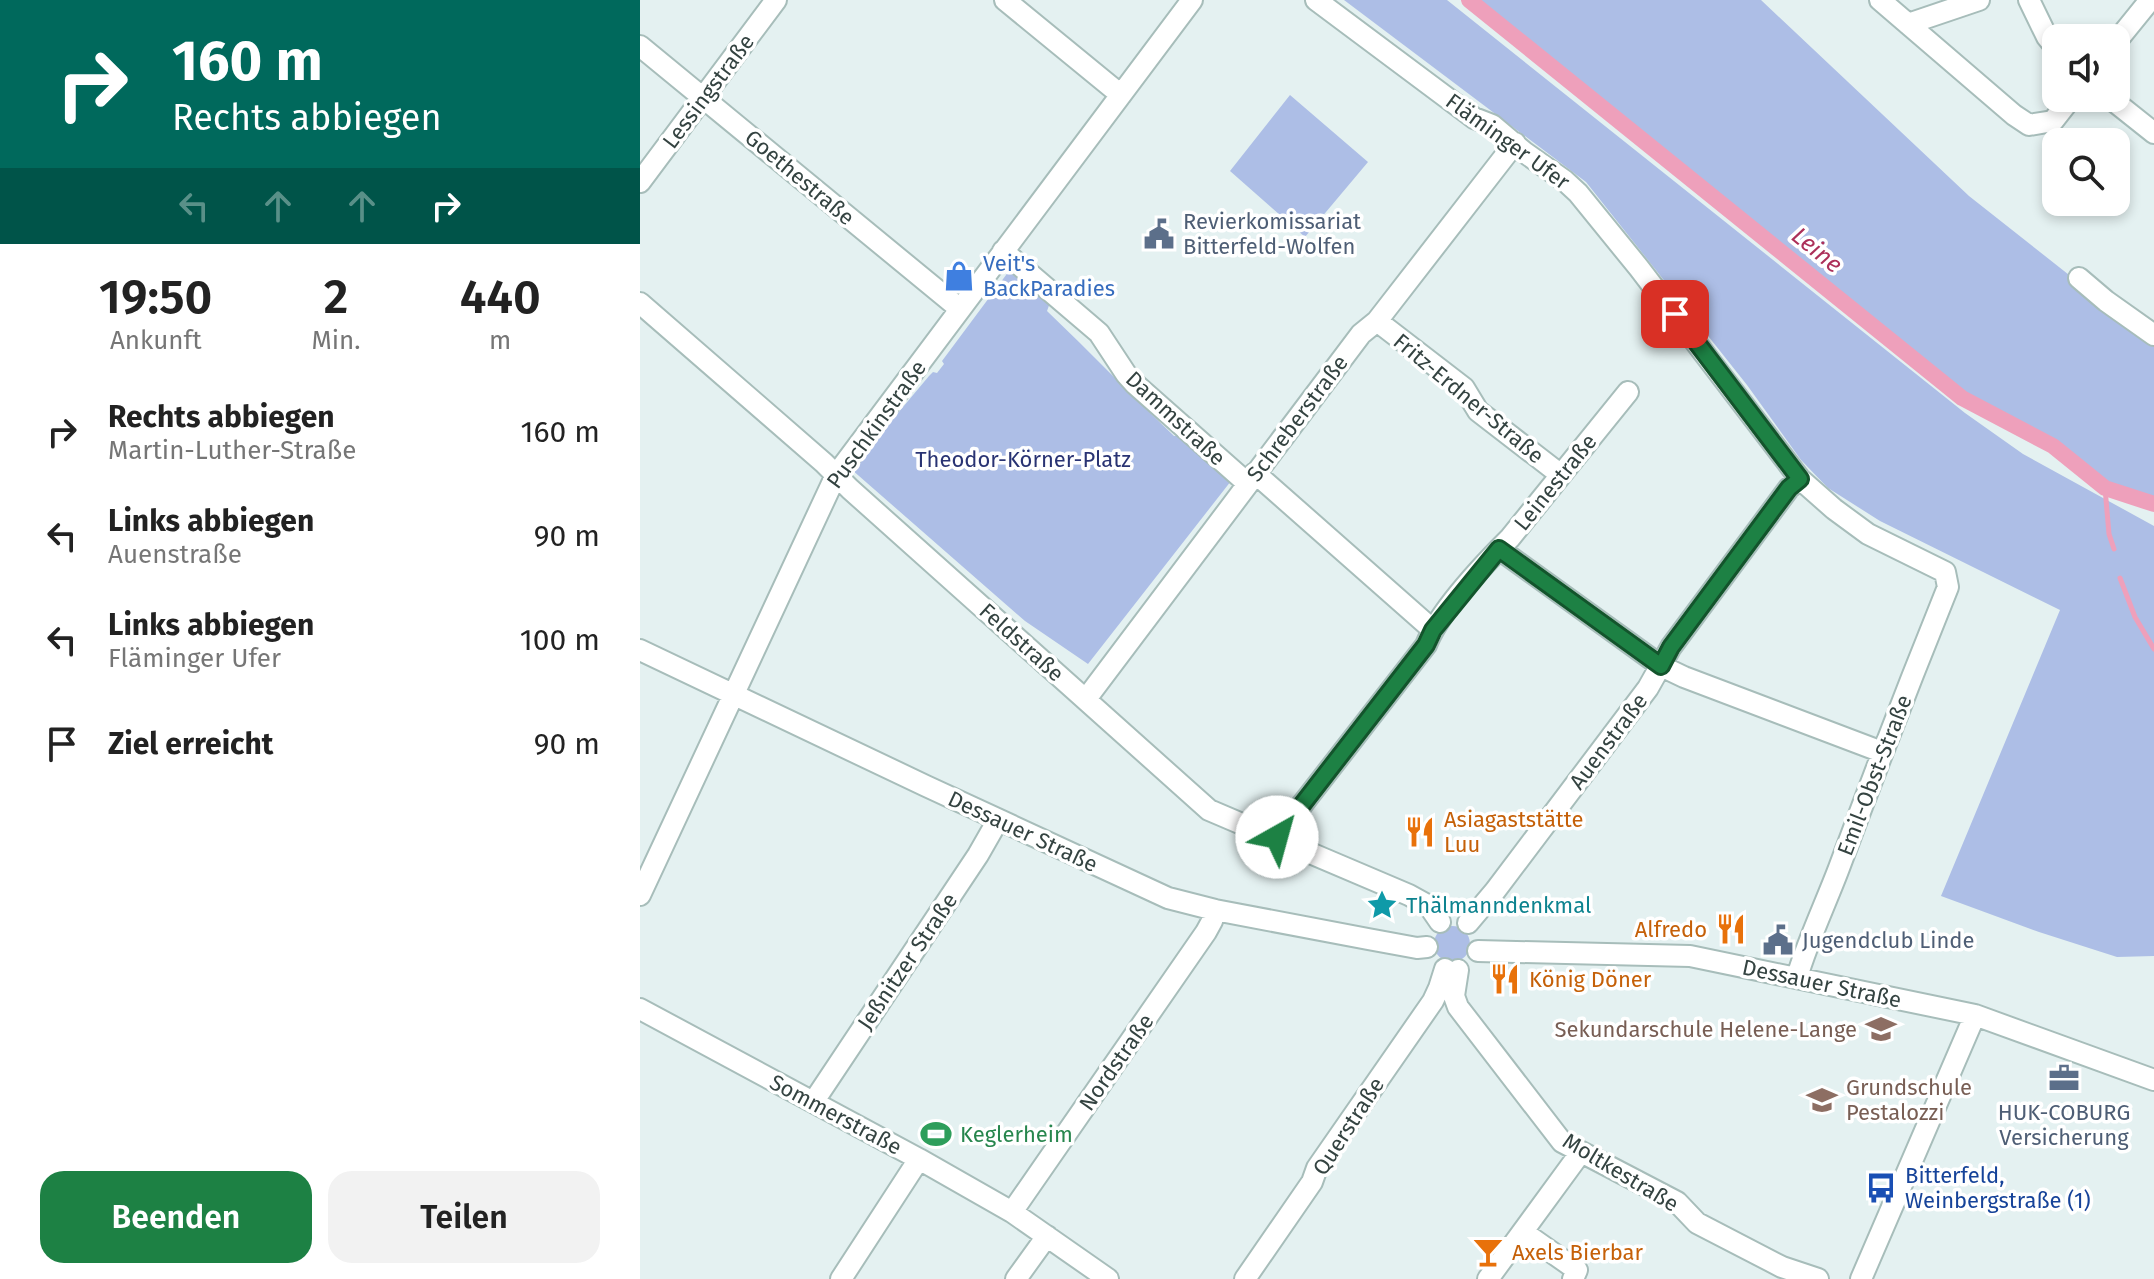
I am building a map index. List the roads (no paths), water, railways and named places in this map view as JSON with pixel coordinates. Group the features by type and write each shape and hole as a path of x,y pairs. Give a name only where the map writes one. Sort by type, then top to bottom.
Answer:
{"street":[{"name":"Lessingstraße","path":"640,182 776,0"},
{"path":"1005,0 1121,95"},
{"name":"Puschkinstraße","path":"640,895 836,475 1192,0"},
{"name":"Fläminger Ufer","path":"1316,0 1474,118 1492,125 1565,181 1639,268 1800,479 1868,534 1945,572"},
{"path":"1880,0 2029,125 2053,121 2060,112"},
{"path":"1908,24 1979,0"},
{"path":"2029,0 2042,27"},
{"path":"2130,25 2150,0"},
{"name":"Goethestraße","path":"640,46 960,309"},
{"path":"2128,112 2154,133"},
{"name":"Schreberstraße","path":"1086,699 1361,334 1377,321 1515,143"},
{"name":"Dammstraße","path":"1003,251 1099,333 1135,384 1433,630"},
{"path":"2079,278 2154,335"},
{"name":"Feldstraße","path":"640,303 1209,810 1414,897 1429,906 1440,922"},
{"name":"Fritz-Erdner-Straße","path":"1377,321 1464,388 1478,411 1561,475"},
{"name":"Leinestraße","path":"1277,837 1426,645 1433,630 1628,392"},
{"name":"Auenstraße","path":"1468,923 1630,713 1680,635 1789,488 1800,479"},
{"path":"1499,549 1661,666 1882,752"},
{"name":"Emil-Obst-Straße","path":"1797,977 1948,587 1945,572"},
{"name":"Dessauer Straße","path":"640,650 1168,898 1383,942 1427,947"},
{"name":"Jeßnitzer Straße","path":"814,1101 978,855 998,820"},
{"name":"Nordstraße","path":"1012,1212 1206,932 1215,910"},
{"path":"1454,918 1468,923 1479,939 1478,951 1469,965 1452,970 1432,961 1427,947 1431,930 1440,922 1454,918"},
{"name":"Dessauer Straße","path":"1478,951 1690,956 1975,1015 2154,1080"},
{"name":"Moltkestraße","path":"1452,970 1458,1007 1562,1142 1677,1202 1697,1223 1782,1267 1818,1279"},
{"name":"Querstraße","path":"1245,1279 1452,970"},
{"name":"Sommerstraße","path":"640,1009 814,1101 1012,1212 1108,1279"},
{"path":"1861,1279 1975,1015"},
{"path":"1488,1279 1581,1152"},
{"path":"841,1279 919,1159"},
{"path":"1523,1232 1577,1270 1573,1279"},
{"path":"1016,1279 1047,1236"}],"waterway":[{"name":"Leine","path":"1469,0 1962,398 2053,446 2105,488 2154,504"},
{"path":"2105,488 2109,534 2114,549"},
{"path":"2120,578 2135,617 2154,649"}],"place":[{"name":"Revierkomissariat Bitterfeld-Wolfen","path":"1159,234"},
{"name":"Veit's BackParadies","path":"959,276"},
{"name":"Asiagaststätte Luu","path":"1420,832"},
{"name":"Thälmanndenkmal","path":"1382,905"},
{"name":"Alfredo","path":"1731,929"},
{"name":"Jugendclub Linde","path":"1778,940"},
{"name":"König Döner","path":"1505,979"},
{"name":"Sekundarschule Helene-Lange","path":"1881,1029"},
{"name":"HUK-COBURG Versicherung","path":"2064,1078"},
{"name":"Grundschule Pestalozzi","path":"1822,1100"},
{"name":"Keglerheim","path":"936,1134"},
{"name":"Bitterfeld, Weinbergstraße (1)","path":"1881,1188"},
{"name":"Axels Bierbar","path":"1488,1252"}],"park label":[{"name":"Theodor-Körner-Platz","path":"1023,459"}]}
